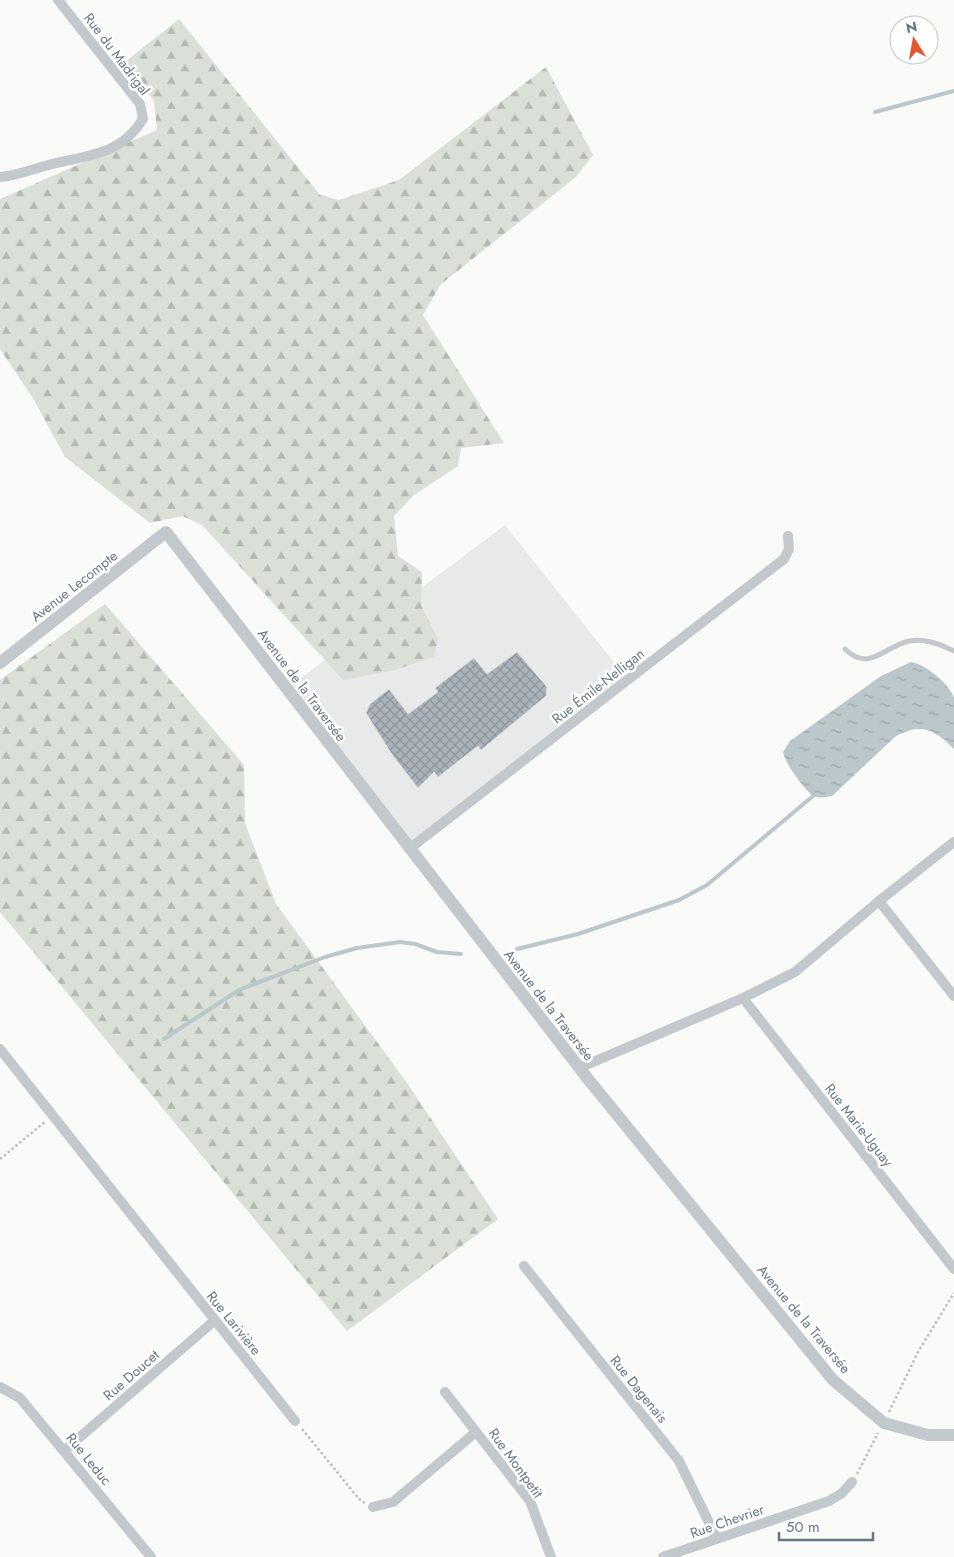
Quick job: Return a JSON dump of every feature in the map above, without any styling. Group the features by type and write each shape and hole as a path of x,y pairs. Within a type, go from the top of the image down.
{"street":[{"name":"Rue du Madrigal","path":"0,178 102,153 125,141 136,131 143,119 140,104 58,0"},
{"name":"Avenue Lecompte","path":"0,663 166,532"},
{"name":"Avenue de la Traversée","path":"166,532 579,1068 834,1380 884,1423 928,1435 954,1435"},
{"name":"Rue Émile-Nelligan","path":"409,849 784,559 789,550 788,536"},
{"path":"579,1068 743,998 795,972 878,901 954,842"},
{"path":"878,901 954,996"},
{"name":"Rue Marie-Uguay","path":"743,998 954,1268"},
{"name":"Rue Larivière","path":"0,1049 295,1421"},
{"name":"Rue Dagenais","path":"524,1266 679,1462 716,1539"},
{"name":"Rue Doucet","path":"65,1450 214,1321"},
{"name":"Rue Leduc","path":"0,1386 20,1398 65,1450 151,1557"},
{"name":"Rue Montpetit","path":"445,1392 530,1501 551,1557"},
{"path":"373,1507 393,1502 476,1432"},
{"name":"Rue Chevrier","path":"663,1557 829,1501 842,1493 852,1482"}],"lane":[{"path":"845,649 857,658 866,659 881,654 902,643 921,640 954,651"}],"path":[{"path":"0,1159 52,1115"},
{"path":"852,1482 884,1423 918,1352 954,1293"},
{"path":"295,1421 359,1500 373,1507"}],"shaded area":[{"path":"505,525 628,680 409,849 286,689"}],"green space":[{"path":"179,19 320,195 339,200 399,180 546,67 593,155 576,177 441,284 423,315 504,443 461,448 458,466 414,495 394,516 398,556 422,572 421,605 438,639 434,657 395,670 343,680 202,525 182,516 150,523 65,457 34,400 0,349 0,199 157,130 154,101 125,62"},
{"path":"105,604 244,765 245,823 276,904 407,1083 498,1219 347,1331 0,912 0,680"}],"water":[{"path":"911,662 923,666 942,681 952,693 954,698 954,749 941,737 928,730 913,729 896,736 832,796 819,797 812,795 795,775 784,757 783,752 790,741 881,676"}],"building":[{"path":"517,652 547,687 546,696 481,750 478,746 438,777 434,772 418,788 391,753 366,713 370,704 389,689 408,714 438,692 435,688 474,658 487,674"}],"waterway":[{"path":"875,112 954,91"},
{"path":"517,949 578,934 679,900 707,885 813,796"},
{"path":"164,1039 239,990 325,957 357,948 400,942 415,944 437,952 461,954"}]}
